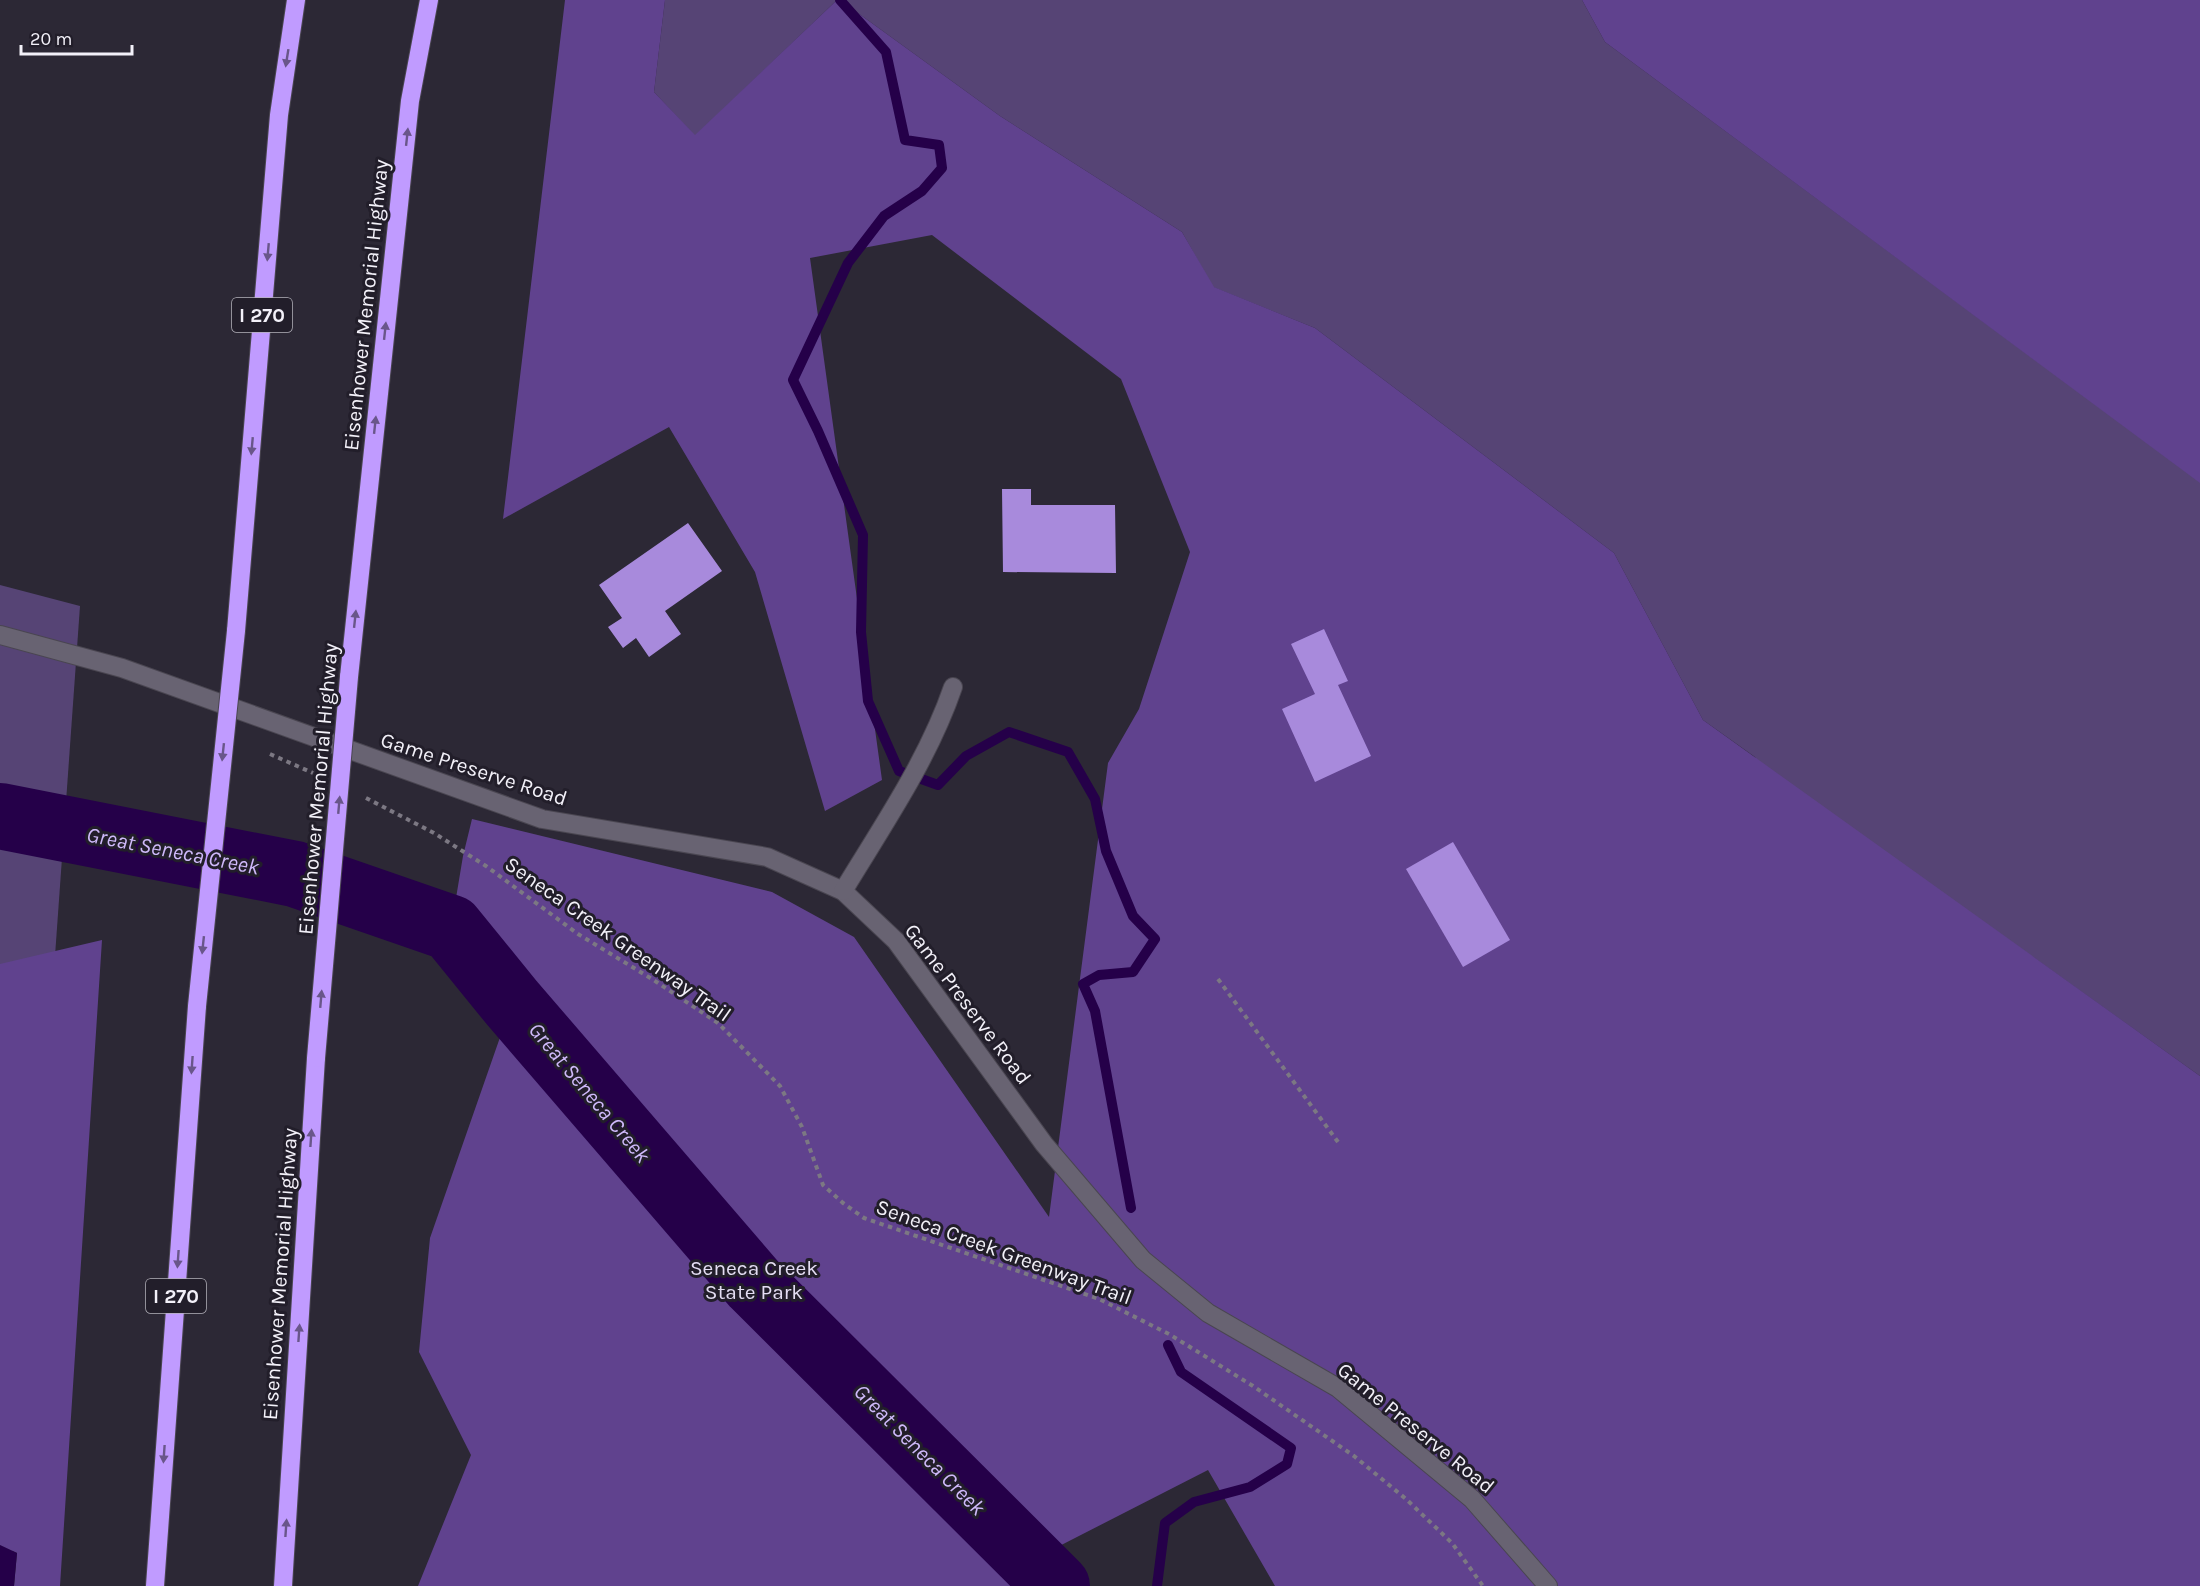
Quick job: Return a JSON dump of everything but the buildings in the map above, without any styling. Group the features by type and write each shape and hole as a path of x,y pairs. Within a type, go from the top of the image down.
{"highway":[{"name":"I 270","path":"154,1586 196,1006 236,631 279,115 296,0"},
{"name":"Eisenhower Memorial Highway","path":"283,1586 316,1058 350,677 410,101 429,0"}],"street":[{"name":"Game Preserve Road","path":"0,635 122,668 542,819 766,857 843,891 896,941 1044,1144 1143,1260 1208,1313 1338,1388 1472,1499 1548,1586"},
{"path":"843,891 924,756 953,687"}],"path":[{"path":"264,752 323,777"},
{"name":"Seneca Creek Greenway Trail","path":"364,797 434,833 486,866 578,934 718,1023 780,1086 802,1127 823,1185 864,1218 1100,1299 1169,1334 1253,1386 1354,1456 1406,1499 1452,1543 1483,1586"},
{"path":"1218,979 1338,1142"}],"shaded area":[{"path":"665,0 837,0 695,136 654,92"},
{"path":"840,0 1582,0 1605,42 2200,482 2200,1076 1877,846 2200,1586 1755,757 1703,720 1614,553 1315,328 1213,287 1182,232 1000,116"},
{"path":"0,585 80,606 10,1586 0,1586"},
{"path":"0,1545 17,1553 14,1586 0,1586"}],"green space":[{"name":"Seneca Creek State Park","path":"565,0 665,0 654,92 695,135 837,0 840,0 1000,116 1182,232 1214,287 1315,328 1614,553 1703,720 2200,1076 2200,1586 1275,1586 1208,1470 1032,1560 1057,1586 418,1586 471,1455 419,1352 430,1238 512,1003 451,928 463,856 472,819 772,892 854,937 1049,1217 1108,763 1139,709 1190,552 1121,379 932,235 810,258 882,780 825,811 755,572 669,427 503,519"},
{"path":"1582,0 2200,0 2200,483 1605,42"},
{"path":"102,940 60,1586 14,1586 17,1553 0,1545 0,964"}],"waterway":[{"path":"840,0 886,52 905,140 939,145 942,168 922,191 884,216 848,263 793,380 863,535 861,632 868,701 899,771 938,785 966,756 1009,732 1068,752 1095,799 1106,851 1133,916 1155,939 1133,972 1099,975 1083,984 1095,1011 1131,1208"},
{"name":"Great Seneca Creek","path":"0,816 295,874 451,928 512,1003 754,1284 1057,1586"},
{"path":"1157,1586 1165,1523 1194,1502 1250,1487 1287,1464 1291,1448 1181,1372 1168,1345"}]}
